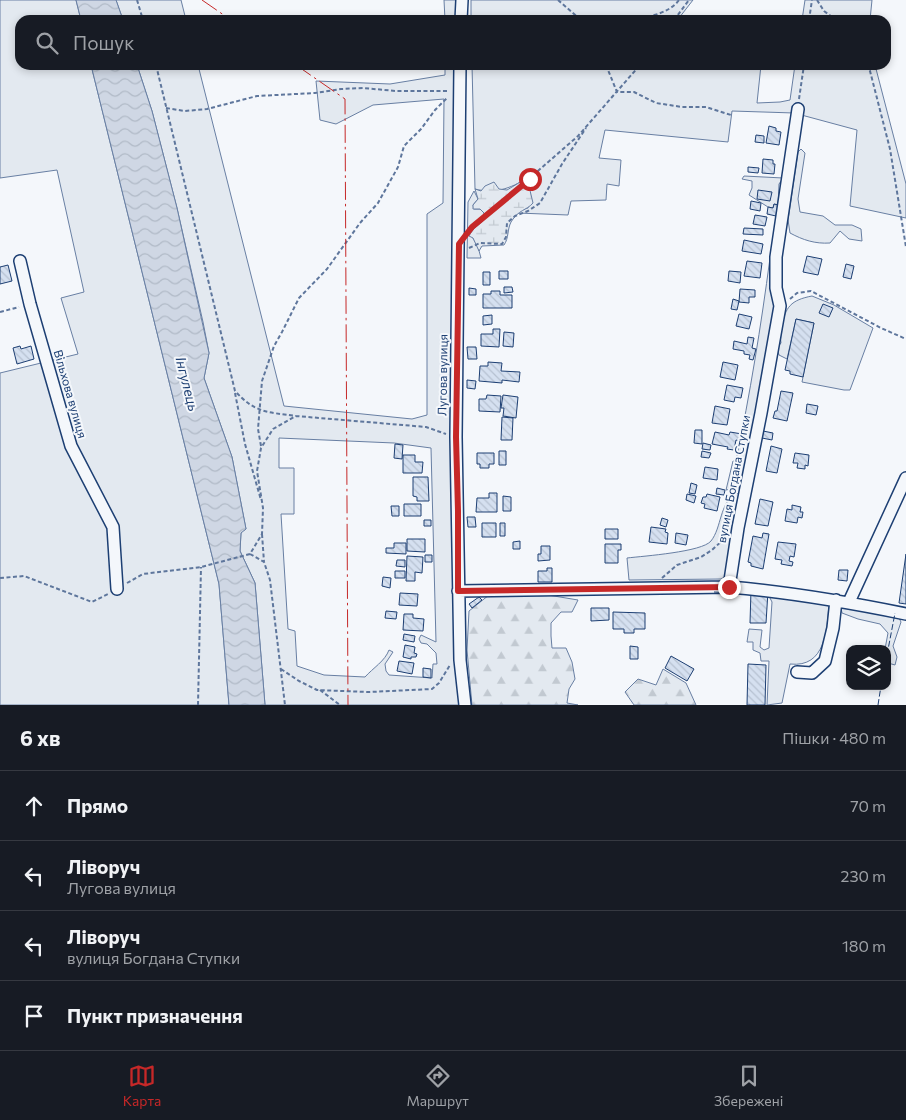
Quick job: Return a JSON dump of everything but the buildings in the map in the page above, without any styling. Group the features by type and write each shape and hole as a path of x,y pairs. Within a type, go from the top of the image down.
{"street":[{"path":"461,15 462,0"},
{"name":"Лугова вулиця","path":"460,70 456,437 460,660 465,705"},
{"name":"вулиця Богдана Ступки","path":"729,587 738,528 780,306 776,288 776,264 798,109"},
{"name":"Вільхова вулиця","path":"20,261 30,304 70,446 113,527 117,589"},
{"path":"849,602 906,478"},
{"path":"458,591 729,587 772,590 849,602 906,614"},
{"path":"797,672 812,673 825,661 834,628 836,600"}],"path":[{"path":"137,0 142,15"},
{"path":"558,0 575,15"},
{"path":"651,15 675,6 679,0"},
{"path":"678,15 689,0"},
{"path":"810,15 812,0"},
{"path":"817,0 824,11 829,15"},
{"path":"157,70 263,508"},
{"path":"608,70 617,92"},
{"path":"459,244 472,227 556,156 588,125 636,70"},
{"path":"798,109 803,70"},
{"path":"869,70 890,149 900,199 906,247"},
{"path":"166,108 185,111 207,109 257,96 315,93 341,89 454,91 435,110 422,130 404,146 398,167 378,203 327,269 298,298 274,346 262,381 258,429 261,448 257,471 263,508 264,562 270,580 285,705"},
{"path":"617,92 634,92 656,102 682,107 706,107 731,115"},
{"path":"458,258 470,248 480,243 502,244 506,237 507,222 540,203 588,125"},
{"path":"780,306 797,293 811,291 906,339"},
{"path":"0,312 30,304"},
{"path":"235,391 246,403 263,412 426,427 456,437"},
{"path":"261,448 273,428 296,416"},
{"path":"651,587 677,565 701,557 738,528"},
{"path":"0,578 24,576 92,602 143,574 201,567 250,554 262,534"},
{"path":"250,554 264,562"},
{"path":"198,705 201,567"},
{"path":"318,690 369,692 432,690 452,662 460,660"},
{"path":"281,669 340,705"}],"green space":[{"path":"0,0 76,0 80,15 15,15 15,70 92,70 219,584 229,705 0,705 0,373 78,354 61,298 84,292 57,170 0,178"},
{"path":"116,0 181,0 185,15 121,15"},
{"path":"444,0 458,0 458,15 445,15"},
{"path":"471,0 693,0 681,15 471,15"},
{"path":"805,0 872,0 870,15 803,15"},
{"path":"139,70 199,70 284,406 412,419 427,415 427,214 443,203 444,99 373,105 336,124 320,120 316,81 390,84 445,75 445,70 457,70 462,705 265,705 255,583 240,551 241,532 246,529 232,457 204,378 209,353 177,208 152,111","holes":["279,438 394,443 431,448 436,642 421,635 419,639 421,643 427,644 436,653 437,664 433,664 432,678 389,675 385,664 393,652 389,650 382,661 365,677 324,675 297,666 295,631 288,629 281,514 294,514 294,468 279,468"]},
{"path":"472,70 760,70 757,103 790,100 794,70 876,70 906,184 906,218 850,206 857,130 794,113 732,111 728,142 605,130 599,158 621,160 619,186 607,184 606,200 571,201 568,215 518,213 520,210 528,208 530,194 527,178 502,190 475,189"},
{"path":"801,149 805,153 798,199 800,212 823,216 835,225 852,225 861,229 862,241 849,239 840,231 830,243 809,241 790,233 788,220 798,152"},
{"path":"744,176 783,178 779,184 778,205 774,204 773,208 768,207 749,195 752,181 742,179"},
{"path":"527,178 533,203 511,222 504,245 482,246 479,251 473,238 469,236 485,219 484,213 480,209 473,209 473,205 478,199 475,189 481,191 485,186 494,182 499,189 507,190"},
{"path":"474,191 478,199 473,205 474,209 480,209 484,213 485,219 478,227 473,238 481,258 467,258 468,202"},
{"path":"770,258 773,260 778,310 743,487 726,490 733,461 736,461 746,411"},
{"path":"812,296 834,305 873,328 850,390 802,382 814,323 796,319 787,359 779,355 777,348 781,343 783,320 787,309 794,302"},
{"path":"736,493 742,495 726,576 721,579 629,580 627,558 685,551 706,545 711,541 715,535 726,503"},
{"path":"542,594 578,600 572,612 561,612 551,623 551,636 552,648 566,648 572,662 575,679 569,689 567,703 578,705 472,705 467,650 469,611 489,595"},
{"path":"770,594 829,603 825,635 818,653 811,660 802,664 790,664 782,703 767,705 769,661 761,661 760,653 753,650 753,642 747,642 749,629 762,630 760,647 764,650 769,648 772,602"},
{"path":"843,605 895,610 901,622 893,646 897,657 895,665 891,664 891,645 886,645 888,633 880,624 842,613 841,608"},
{"path":"663,669 686,683 696,705 634,705 625,692 638,679 656,685"}],"water":[{"path":"76,0 116,0 121,15 80,15"},
{"name":"Інгулець","path":"92,70 139,70 152,111 177,208 209,353 204,378 232,457 246,529 241,533 240,551 255,583 265,705 229,705 219,584"}],"fence":[{"path":"714,592 734,593"},
{"path":"889,645 895,613"},
{"path":"878,705 880,690"}],"power":[{"path":"202,0 224,15"},
{"path":"303,70 345,99 348,705"}],"route":[{"path":"530,179 472,227 459,244 456,437 458,591 729,587"}]}
